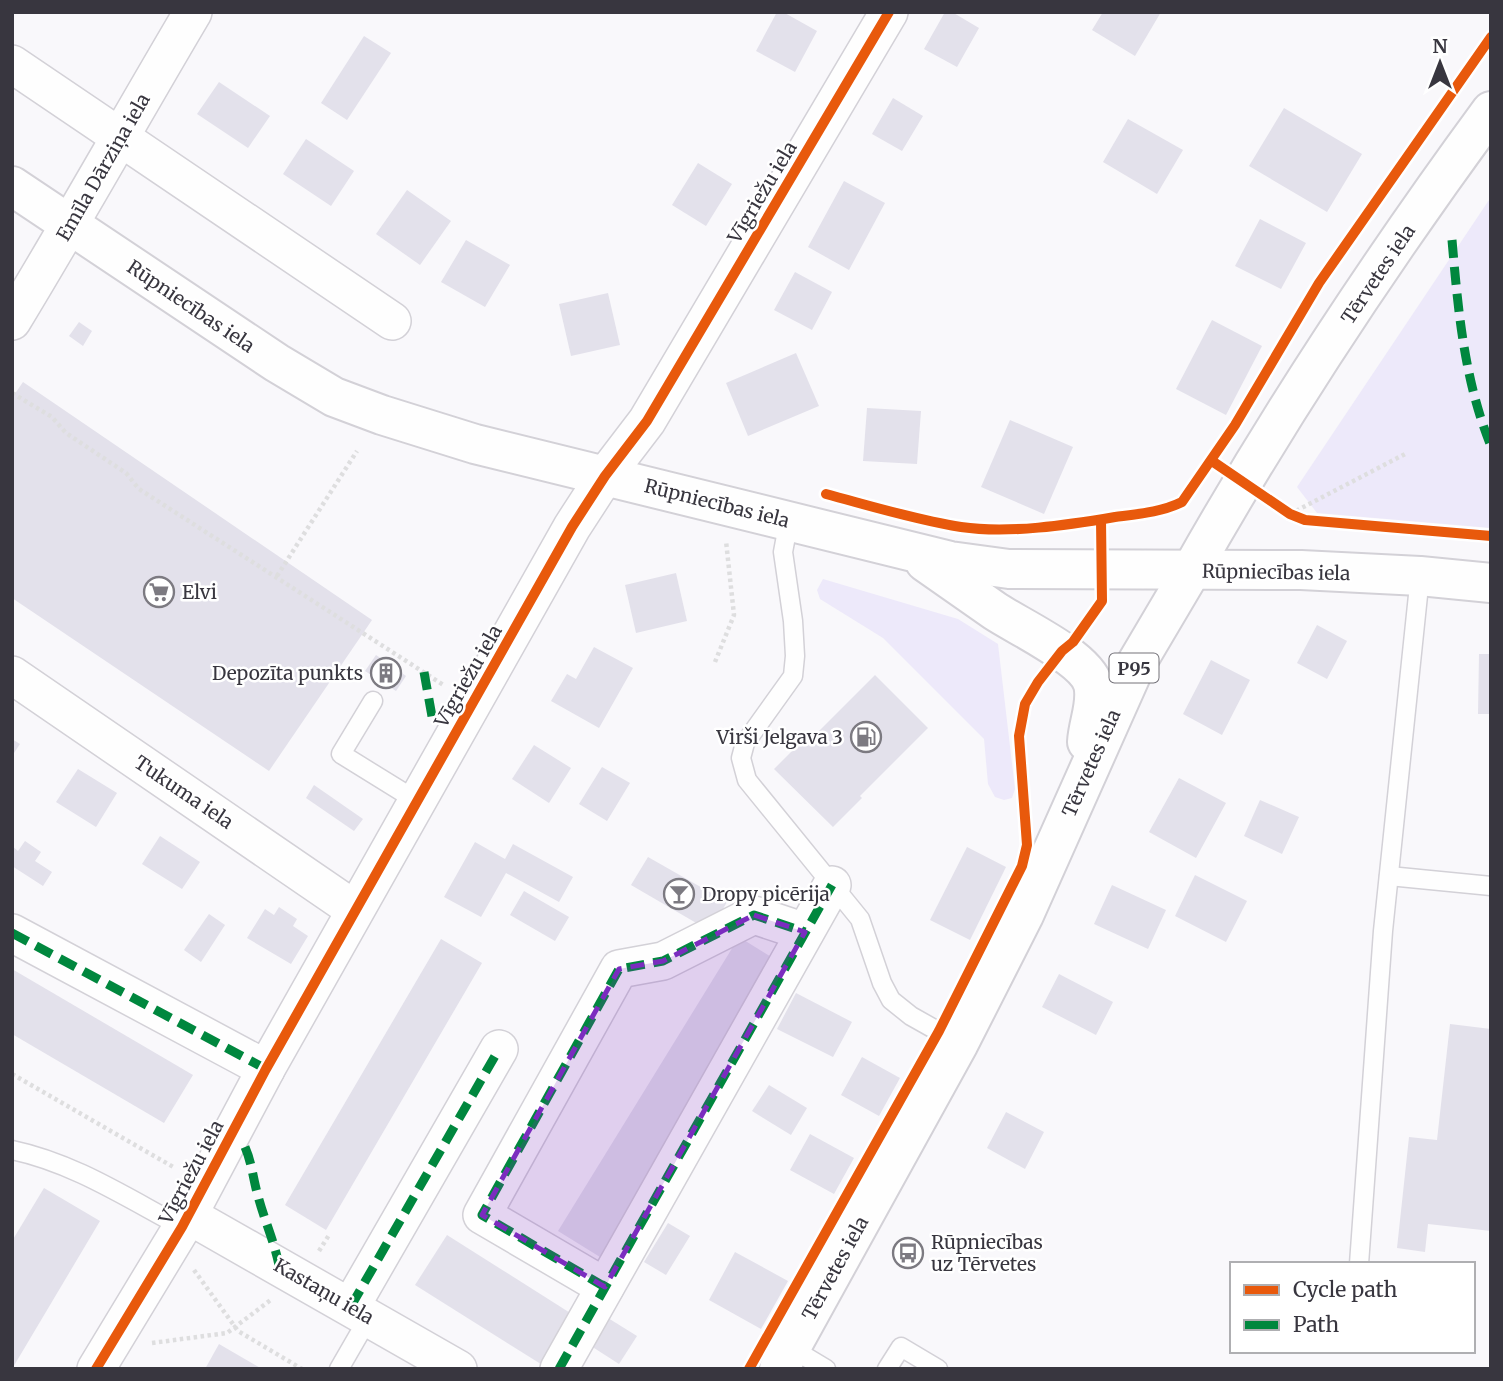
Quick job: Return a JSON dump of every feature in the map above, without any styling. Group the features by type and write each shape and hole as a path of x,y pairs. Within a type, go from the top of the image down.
{"main road":[{"name":"Tērvetes iela","path":"785,1358 959,1043 1024,915 1136,664 1242,481 1354,308 1491,111"},
{"name":"Rūpniecības iela","path":"12,186 277,363 334,397 475,444 950,561 1009,569 1301,570 1420,576 1491,583"},
{"path":"912,552 996,612 1062,651 1086,671 1093,685 1094,707 1087,738 1087,770"}],"street":[{"name":"Emīla Dārziņa iela","path":"12,321 192,12"},
{"name":"Vīgriežu iela","path":"96,1369 192,1209 266,1069 572,527 605,476 647,421 889,12"},
{"path":"12,64 392,321"},
{"name":"Tukuma iela","path":"12,675 355,910"},
{"path":"559,1369 832,885"},
{"path":"605,1287 482,1215 619,969 663,961 754,915 805,932"},
{"path":"12,933 266,1069"},
{"path":"360,1311 499,1049"},
{"name":"Kastaņu iela","path":"192,1209 458,1369"}],"lane":[{"path":"789,520 783,552 793,621 793,676 745,743 741,758 747,780 860,919 882,983 891,1000 911,1016 959,1043"},
{"path":"1359,1262 1389,876 1420,576"},
{"path":"373,702 341,754 417,801"},
{"path":"1389,876 1491,886"},
{"path":"12,1150 34,1155 192,1209"},
{"path":"339,1369 360,1311"},
{"path":"887,1369 901,1347 937,1369"},
{"path":"785,1358 826,1369"}],"path":[{"path":"12,393 52,417 66,433 126,473 139,489 452,691"},
{"path":"277,576 357,451"},
{"path":"1290,514 1407,453"},
{"path":"1242,481 1290,514 1305,520"},
{"path":"715,662 734,615 725,537"},
{"path":"12,1074 192,1209"},
{"path":"194,1269 236,1328 302,1369"},
{"path":"148,1343 227,1333 273,1298"}],"highlighted area":[{"path":"754,915 805,932 605,1287 482,1215 619,969 663,961"}],"shaded area":[{"path":"1491,197 1491,528 1317,513 1297,487"},
{"path":"823,579 958,619 998,644 1015,789 1012,798 1004,800 995,797 988,784 984,739 883,638 820,599 817,590"}],"building":[{"path":"777,12 783,12 817,31 795,72 756,51"},
{"path":"945,12 952,12 979,28 957,67 924,49"},
{"path":"1103,12 1161,12 1135,56 1092,30"},
{"path":"364,36 391,53 347,120 321,103"},
{"path":"219,82 270,116 248,148 197,114"},
{"path":"893,98 923,116 902,151 872,134"},
{"path":"1284,108 1362,154 1327,212 1249,166"},
{"path":"1128,119 1183,150 1157,194 1103,162"},
{"path":"306,139 354,171 331,206 283,174"},
{"path":"698,163 732,184 706,226 672,205"},
{"path":"844,181 885,203 849,270 808,247"},
{"path":"407,190 451,221 420,265 376,234"},
{"path":"1260,219 1306,243 1281,289 1235,266"},
{"path":"466,240 510,265 485,307 441,282"},
{"path":"795,272 832,292 812,330 774,310"},
{"path":"608,293 620,345 571,356 559,304"},
{"path":"1212,320 1262,346 1226,415 1176,389"},
{"path":"79,322 92,331 83,346 69,336"},
{"path":"796,353 819,406 748,436 726,383"},
{"path":"23,382 372,620 269,771 12,598 12,398"},
{"path":"867,408 921,411 917,464 863,461"},
{"path":"1010,420 1073,447 1044,514 981,487"},
{"path":"676,573 687,621 636,633 625,585"},
{"path":"1317,625 1347,641 1327,679 1297,663"},
{"path":"594,647 633,668 599,728 551,701 567,674 576,679"},
{"path":"1479,654 1491,654 1491,714 1478,714"},
{"name":"Depozīta punkts","path":"376,655 406,676 396,691 365,671"},
{"path":"1211,660 1250,680 1222,735 1183,714"},
{"path":"875,675 928,728 833,827 774,769 803,740 807,743"},
{"path":"12,739 20,744 12,756"},
{"path":"534,745 571,768 549,803 512,779"},
{"path":"602,767 630,783 607,821 579,804"},
{"path":"78,769 117,793 96,827 56,802"},
{"path":"1179,778 1226,803 1196,858 1149,832"},
{"path":"314,785 363,819 354,831 306,798"},
{"path":"1260,800 1299,817 1282,854 1244,836"},
{"path":"160,836 200,862 182,889 142,864"},
{"path":"25,841 41,852 35,861 52,872 43,886 12,866 12,846 18,851"},
{"path":"475,842 505,859 513,844 573,877 559,902 506,873 481,917 444,897"},
{"path":"967,847 1006,867 970,940 930,920"},
{"name":"Dropy picērija","path":"648,857 727,902 710,931 631,885"},
{"path":"1195,875 1247,901 1226,942 1175,916"},
{"path":"1112,885 1166,910 1148,949 1094,924"},
{"path":"524,891 569,917 555,941 510,915"},
{"path":"279,907 297,919 293,926 308,936 291,964 247,938 265,909 274,915"},
{"path":"209,914 225,925 201,962 184,950"},
{"path":"739,937 781,963 600,1257 558,1231"},
{"path":"441,939 482,963 326,1230 285,1205"},
{"path":"12,969 193,1075 164,1123 12,1034"},
{"path":"1059,974 1113,1002 1096,1035 1042,1007"},
{"path":"796,993 852,1022 833,1057 777,1029"},
{"path":"1450,1024 1491,1029 1491,1231 1428,1224 1425,1252 1397,1248 1409,1137 1437,1140"},
{"path":"862,1057 900,1078 879,1116 841,1095"},
{"path":"769,1085 807,1108 791,1135 752,1111"},
{"path":"1006,1112 1044,1132 1025,1169 987,1148"},
{"path":"810,1134 854,1158 834,1194 790,1170"},
{"path":"44,1188 100,1221 12,1369 12,1241"},
{"path":"668,1223 690,1236 666,1275 644,1262"},
{"path":"447,1235 575,1316 544,1366 415,1285"},
{"path":"735,1252 788,1281 761,1329 709,1300"},
{"path":"608,1318 637,1336 619,1364 591,1346"},
{"path":"219,1344 262,1369 205,1369"}],"marked path":[{"path":"1452,240 1468,370 1491,446"},
{"path":"424,672 433,722"},
{"path":"559,1369 832,885"},
{"path":"605,1287 482,1215 619,969 663,961 754,915 805,932"},
{"path":"12,933 266,1069"},
{"path":"351,1306 499,1049"},
{"path":"245,1147 279,1265"}],"cycle path":[{"path":"96,1369 182,1227 266,1069 572,527 605,476 647,421 889,12"},
{"path":"826,494 944,524 999,530 1058,526 1141,514 1182,502 1235,425 1319,283 1491,37"},
{"path":"1212,461 1290,514 1305,520 1491,536"},
{"path":"749,1369 939,1031 1022,866 1027,845 1019,736 1025,704 1038,682 1062,651 1073,642 1102,601 1101,520"}],"place":[{"name":"Elvi","path":"159,592"},
{"name":"Depozīta punkts","path":"386,673"},
{"name":"Virši Jelgava 3","path":"866,737"},
{"name":"Dropy picērija","path":"679,894"},
{"name":"Rūpniecības uz Tērvetes","path":"908,1253"}]}
